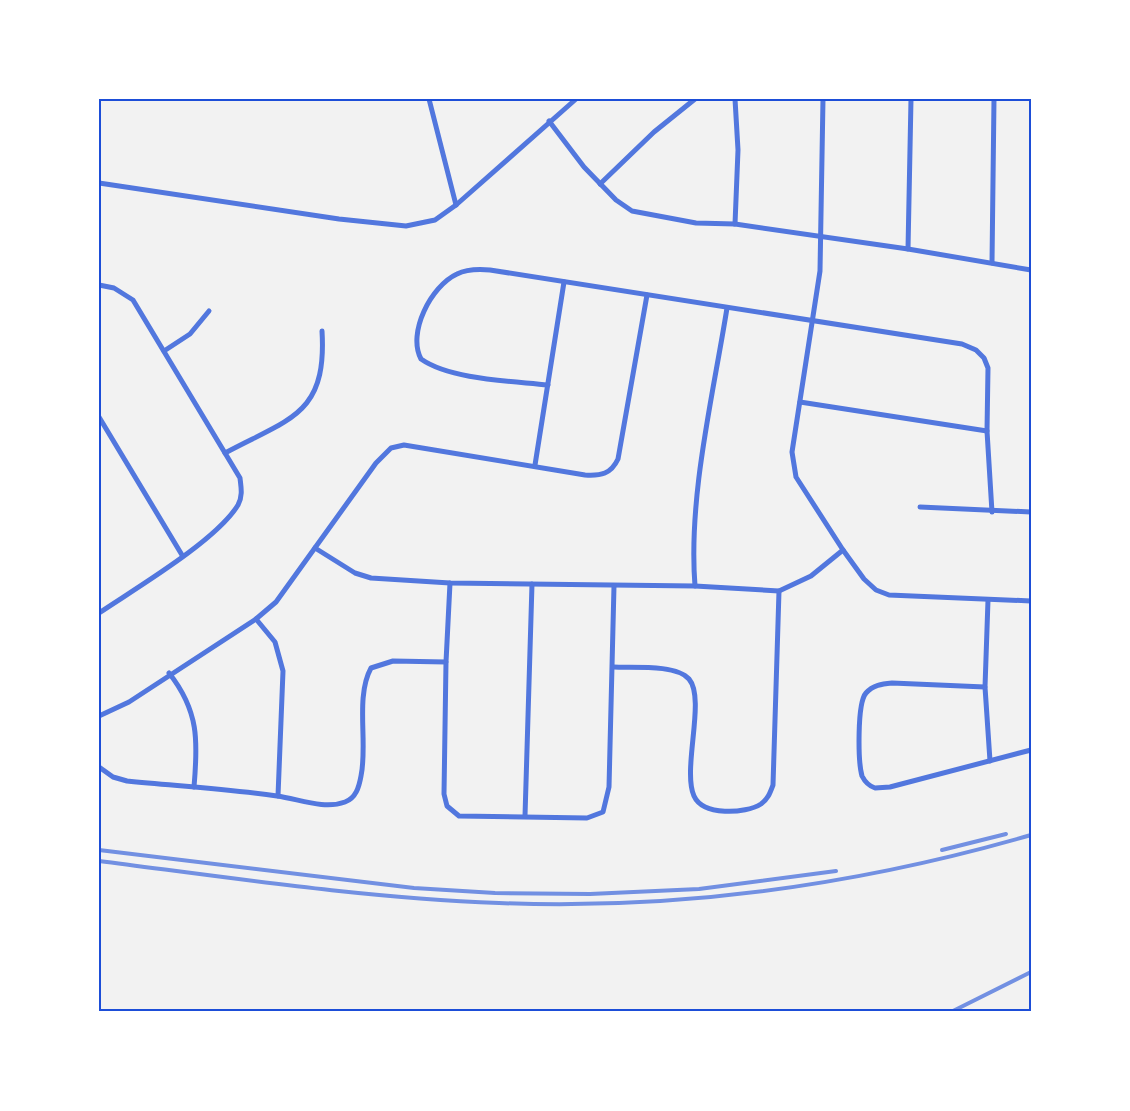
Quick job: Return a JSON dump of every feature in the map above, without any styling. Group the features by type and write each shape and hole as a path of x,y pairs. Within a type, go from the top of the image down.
{"street":[{"path":"429,99 456,206"},
{"path":"99,183 339,219 406,226 435,220 456,206 576,99"},
{"path":"600,184 654,132 695,99"},
{"path":"735,99 738,150 735,224"},
{"path":"823,99 823,237 793,465 803,489 843,550 864,579 883,593 1031,601"},
{"path":"908,249 911,99"},
{"path":"992,263 994,99"},
{"path":"549,121 600,184 632,211 696,223 735,224 908,249 1031,270"},
{"path":"548,385 451,372 429,365 418,354 418,336 433,295 444,282 457,274 490,270 962,344 976,350 984,358 988,368 987,431 992,512"},
{"path":"535,465 564,282"},
{"path":"99,285 114,288 134,300 240,478 241,496 238,504 215,530 100,612"},
{"path":"99,716 114,711 256,619 284,592 376,464 391,448 404,445 595,476 604,474 615,465 647,295"},
{"path":"695,586 692,556 698,497 727,308"},
{"path":"164,351 190,334 209,311"},
{"path":"225,453 292,416 311,401 322,367 321,331"},
{"path":"800,402 987,431"},
{"path":"99,417 182,555"},
{"path":"920,507 1031,512"},
{"path":"315,548 361,575 450,583 695,586 779,591 811,576 843,550"},
{"path":"450,583 444,785 447,806 459,816 587,818 603,812 608,795 614,668 614,586"},
{"path":"525,816 532,584"},
{"path":"614,668 666,669 680,672 689,679 693,687 694,709 691,783 696,800 709,809 754,807 770,795 773,785 779,591"},
{"path":"988,600 985,687 990,761"},
{"path":"256,619 275,642 283,671 278,796"},
{"path":"99,767 113,777 127,781 278,796 327,805 350,800 360,784 363,767 365,684 371,668 380,663 393,661 446,662"},
{"path":"170,673 190,705 195,724 194,788"},
{"path":"985,687 877,685 865,694 860,707 860,765 863,778 875,788 1031,750"}],"railway":[{"path":"942,850 1006,834"},
{"path":"99,861 399,897 499,903 566,904 700,898 767,890 900,868 1031,835"},
{"path":"99,850 414,888 495,893 590,894 699,889 836,871"},
{"path":"951,1012 1031,972"}]}
